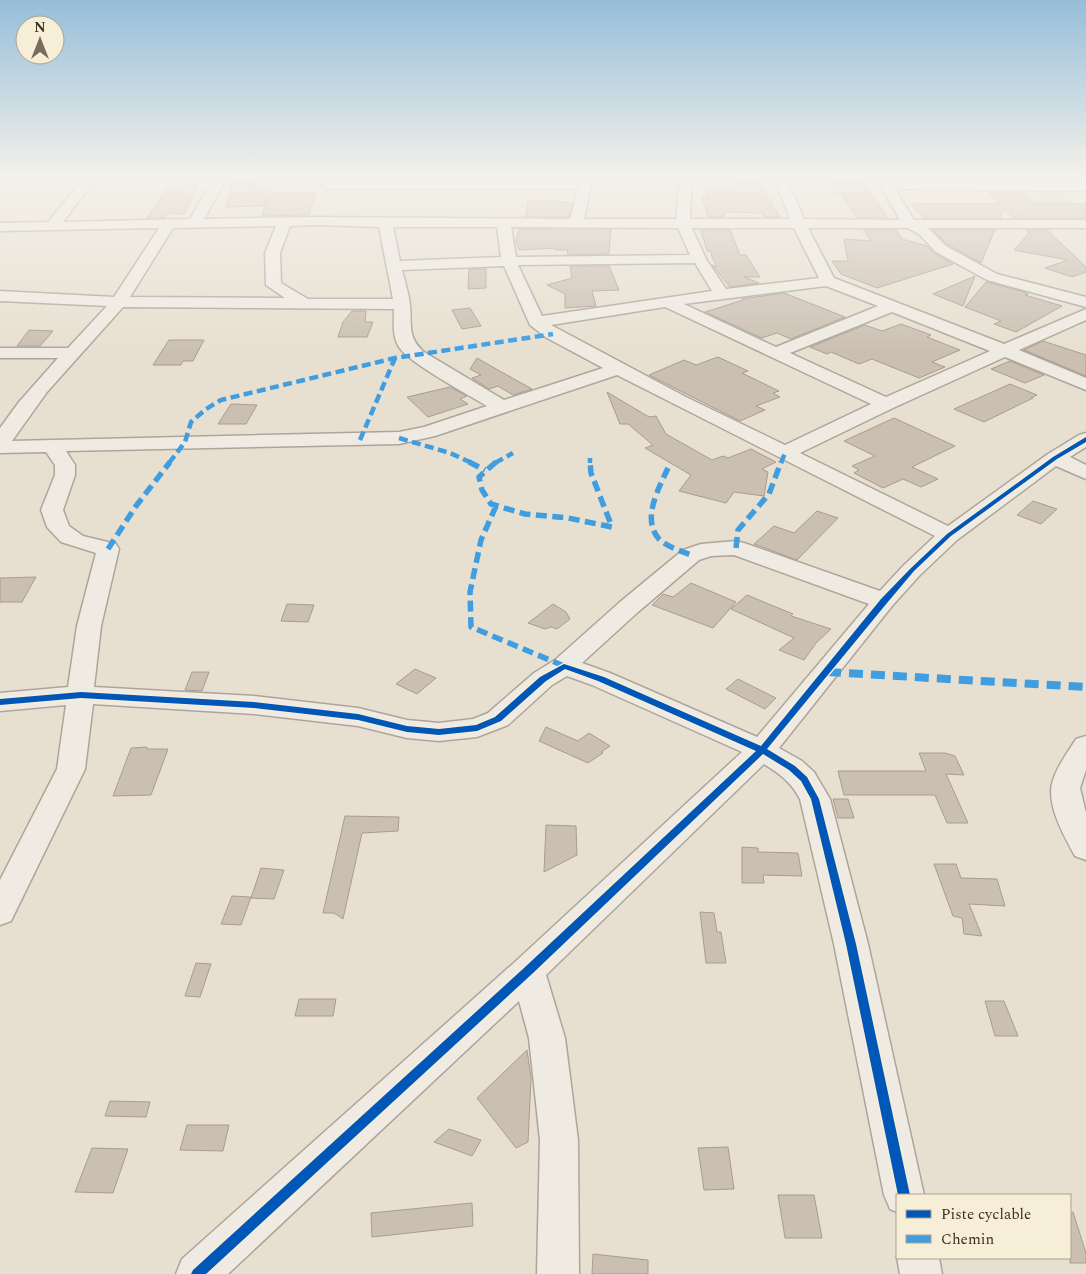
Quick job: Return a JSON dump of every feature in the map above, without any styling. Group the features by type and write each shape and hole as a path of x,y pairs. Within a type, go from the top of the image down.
{"street":[{"path":"0,446 21,411 71,353 119,302 162,234"},
{"path":"279,234 273,246 270,262 274,285 304,303"},
{"path":"388,234 402,304 403,335 407,346 418,356 502,407"},
{"path":"505,234 509,261 536,322 553,334 617,369 948,535"},
{"path":"688,234 699,258 722,294"},
{"path":"804,234 828,281"},
{"path":"926,234 941,249 992,276 1086,302"},
{"path":"395,266 509,261 699,258"},
{"path":"536,322 722,294 828,281 1006,351 1086,385"},
{"path":"0,296 119,302 402,304"},
{"path":"668,303 886,404"},
{"path":"776,353 890,306"},
{"path":"785,453 886,404 1086,314"},
{"path":"0,353 71,353"},
{"path":"0,446 399,438 428,432 617,369"},
{"path":"213,1266 762,750 828,672 884,601 948,535 1055,458 1086,439"},
{"path":"0,912 71,769 89,626 108,549 88,545 64,535 59,529 52,510 65,475 65,465 51,445"},
{"path":"1055,458 1086,472"},
{"path":"0,702 81,694 254,705 358,717 407,729 439,732 477,728 498,719 543,679 564,666 628,607 691,555 709,549 736,548 884,601"},
{"path":"564,666 601,679 762,750 792,768 804,779 815,799 851,944 904,1194"},
{"path":"1086,746 1067,781 1065,792 1070,810 1086,848"},
{"path":"528,971 547,1038 552,1077 558,1140 558,1274"},
{"path":"918,1259 921,1274"}],"building":[{"path":"518,234 611,234 609,254 568,255 567,250 556,250 555,248 519,250 516,241"},
{"path":"702,234 732,234 740,255 746,255 760,277 744,277 759,283 730,287 712,265 717,267 711,251 707,251"},
{"path":"867,234 899,234 902,239 927,246 935,254 953,264 877,288 841,274 832,261 848,261 844,239 871,241"},
{"path":"937,234 993,234 981,263 947,244"},
{"path":"1028,234 1052,234 1086,267 1086,272 1072,277 1045,268 1068,260 1014,250"},
{"path":"570,266 609,266 619,290 592,291 596,306 565,308 565,294 547,285 572,278"},
{"path":"469,269 486,269 486,288 468,289"},
{"path":"975,276 963,306 933,294"},
{"path":"986,282 1021,291 1028,294 1025,295 1062,306 1016,332 994,324 1001,321 965,307"},
{"path":"784,293 845,317 791,339 777,333 762,338 705,312 742,299"},
{"path":"470,308 481,326 462,329 452,310"},
{"path":"352,311 366,311 365,322 373,322 367,337 338,337 343,322"},
{"path":"901,324 931,335 927,337 960,350 932,362 945,367 919,378 872,359 859,364 831,352 827,354 810,347 865,325 882,331"},
{"path":"29,330 53,331 40,346 17,346"},
{"path":"169,340 204,340 193,361 183,361 181,365 153,365"},
{"path":"1043,341 1086,355 1086,376 1024,350"},
{"path":"718,357 748,371 742,373 779,391 773,393 780,397 756,406 765,410 740,421 649,375 684,360 696,365"},
{"path":"477,358 532,389 513,395 498,386 489,389 472,378 481,375 470,369"},
{"path":"1010,361 1044,375 1025,383 991,369"},
{"path":"1010,384 1037,395 984,422 954,409"},
{"path":"450,387 467,396 460,399 468,404 428,417 407,397"},
{"path":"607,392 649,417 656,416 666,434 712,460 723,456 728,458 751,449 776,462 762,469 768,472 764,496 734,492 726,503 679,491 691,475 645,448 653,445 628,424 620,424"},
{"path":"231,404 257,405 246,424 218,424"},
{"path":"894,418 955,446 912,467 938,479 921,487 903,479 883,488 854,473 859,470 852,466 875,456 844,441"},
{"path":"1033,501 1057,509 1041,524 1017,515"},
{"path":"817,511 838,518 797,560 754,544 774,526 794,533"},
{"path":"36,577 22,602 0,602 0,578"},
{"path":"691,583 736,602 713,628 652,605 663,594 673,597"},
{"path":"747,595 793,614 791,616 831,629 816,643 804,660 779,650 794,638 731,609"},
{"path":"287,604 314,605 308,622 281,621"},
{"path":"553,604 566,612 570,619 557,629 551,627 545,629 528,623"},
{"path":"415,669 436,678 417,694 396,684"},
{"path":"192,672 209,672 202,691 185,690"},
{"path":"738,679 776,698 765,709 726,689"},
{"path":"546,727 578,741 589,733 610,746 588,763 539,741"},
{"path":"147,747 147,749 168,749 151,795 113,796 131,748"},
{"path":"919,753 945,753 955,756 964,775 946,774 968,823 947,823 935,795 844,795 838,771 926,771"},
{"path":"833,799 848,799 854,818 838,818"},
{"path":"345,816 399,817 398,831 362,833 343,919 334,913 323,913"},
{"path":"546,825 576,826 577,855 544,872"},
{"path":"742,847 758,848 758,852 798,853 802,876 763,875 764,883 742,883"},
{"path":"934,864 956,864 961,878 997,879 1005,906 969,904 982,936 964,934 962,918 953,916"},
{"path":"261,868 284,870 274,899 251,898"},
{"path":"232,896 251,897 241,925 221,924"},
{"path":"700,912 714,913 717,932 721,932 726,963 706,963"},
{"path":"196,963 211,964 200,997 185,996"},
{"path":"299,999 336,999 333,1016 295,1016"},
{"path":"985,1001 1004,1001 1018,1036 995,1036"},
{"path":"527,1050 531,1078 528,1142 516,1148 477,1098"},
{"path":"110,1101 150,1102 146,1117 105,1116"},
{"path":"187,1125 229,1125 223,1151 180,1150"},
{"path":"449,1129 481,1140 472,1156 434,1142"},
{"path":"728,1147 734,1189 704,1190 698,1148"},
{"path":"92,1148 128,1149 113,1193 75,1192"},
{"path":"778,1195 814,1195 822,1238 785,1238"},
{"path":"472,1203 473,1226 372,1237 371,1213"},
{"path":"1073,1212 1086,1253 1086,1263 1070,1263 1071,1213"},
{"path":"593,1254 648,1260 648,1274 592,1274"}],"marked path":[{"path":"108,549 136,506 185,442 191,422 206,409 221,400 395,358 553,334"},
{"path":"360,440 395,358"},
{"path":"399,438 450,453 485,470"},
{"path":"513,453 500,459 479,477 482,490 491,504 525,514 568,518 612,527 591,473 590,458"},
{"path":"736,548 738,530 769,494 785,453"},
{"path":"668,468 654,504 652,513 654,531 659,539 666,544 691,555"},
{"path":"496,506 481,540 470,592 471,627 564,666"},
{"path":"827,672 1086,687"}],"cycle path":[{"path":"197,1274 528,971 762,750 884,601 912,570 949,535 1055,458 1086,439"},
{"path":"0,702 81,695 254,705 358,717 407,729 439,732 477,728 498,719 543,679 564,666 601,679 762,750 792,768 804,779 815,799 851,944 904,1194"}]}
